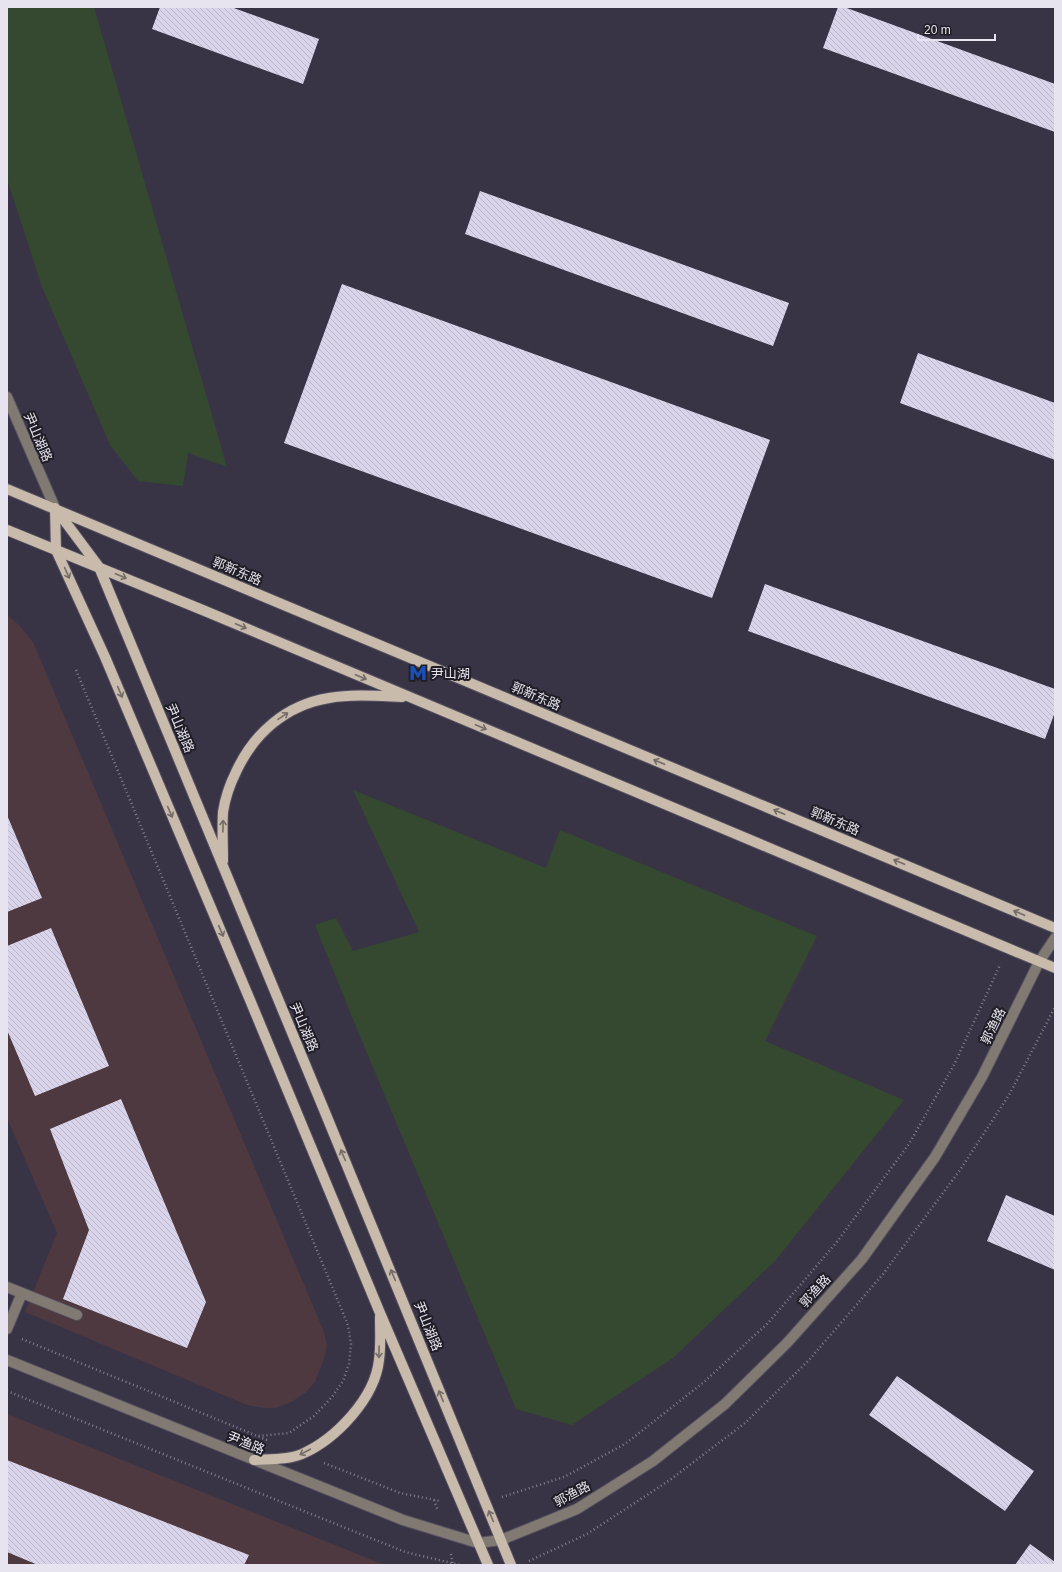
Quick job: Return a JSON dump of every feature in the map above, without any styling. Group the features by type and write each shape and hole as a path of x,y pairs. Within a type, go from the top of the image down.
{"main road":[{"name":"郭新东路","path":"7,489 1055,928"},
{"name":"尹山湖路","path":"55,508 56,550 108,665 380,1313 488,1565"},
{"name":"尹山湖路","path":"55,508 99,567 512,1565"},
{"path":"7,530 99,567 1055,968"},
{"path":"222,865 223,811 231,784 242,760 257,737 269,726 286,713 308,704 329,698 357,695 410,697"},
{"path":"254,1460 279,1459 302,1454 328,1438 352,1416 371,1388 379,1361 380,1313"}],"street":[{"name":"尹山湖路","path":"7,397 55,508"},
{"name":"郭渔路","path":"478,1543 501,1540 577,1509 653,1461 724,1404 787,1343 862,1258 934,1157 982,1077 1039,962 1055,938"},
{"path":"7,1287 77,1315"},
{"path":"7,1329 22,1293"},
{"name":"尹渔路","path":"7,1360 403,1520 478,1543"}],"path":[{"path":"76,670 348,1325 351,1344 349,1364 343,1381 332,1397 314,1416 289,1433 258,1436"},
{"path":"485,1502 564,1477 625,1444 704,1382 768,1323 836,1242 909,1144 955,1063 1008,948"},
{"path":"22,1339 272,1442"},
{"path":"7,1391 405,1552 460,1565"},
{"path":"302,1454 400,1494 462,1504"}],"shaded area":[{"path":"7,615 19,625 33,642 324,1332 327,1346 323,1362 315,1382 305,1393 293,1401 276,1408 264,1408 247,1405 25,1312 57,1233 7,1118"},
{"path":"7,1414 385,1565 7,1565"}],"green space":[{"path":"7,7 94,7 227,467 188,453 183,486 138,481 110,445 42,287 7,179"},
{"path":"353,790 546,868 560,830 817,936 765,1041 904,1100 775,1261 673,1358 572,1425 516,1409 315,925 336,918 353,951 419,932"}],"building":[{"path":"160,7 231,7 319,39 303,84 152,29"},
{"path":"838,7 844,7 1055,84 1055,132 823,48"},
{"path":"480,191 789,303 773,346 465,234"},
{"path":"342,284 770,440 712,598 284,443"},
{"path":"918,353 1055,403 1055,460 900,403"},
{"path":"765,584 1055,689 1055,712 1045,739 748,631"},
{"path":"7,815 42,898 7,912"},
{"path":"51,928 109,1066 35,1096 7,1030 7,946"},
{"path":"121,1099 206,1302 187,1348 63,1299 89,1230 50,1129"},
{"path":"1006,1195 1055,1216 1055,1270 987,1241"},
{"path":"897,1376 1034,1471 1005,1511 869,1415"},
{"path":"7,1460 249,1555 244,1565 38,1565 7,1552"},
{"path":"1030,1544 1055,1562 1055,1565 1015,1565"}],"place":[{"name":"尹山湖","path":"418,673"}]}
